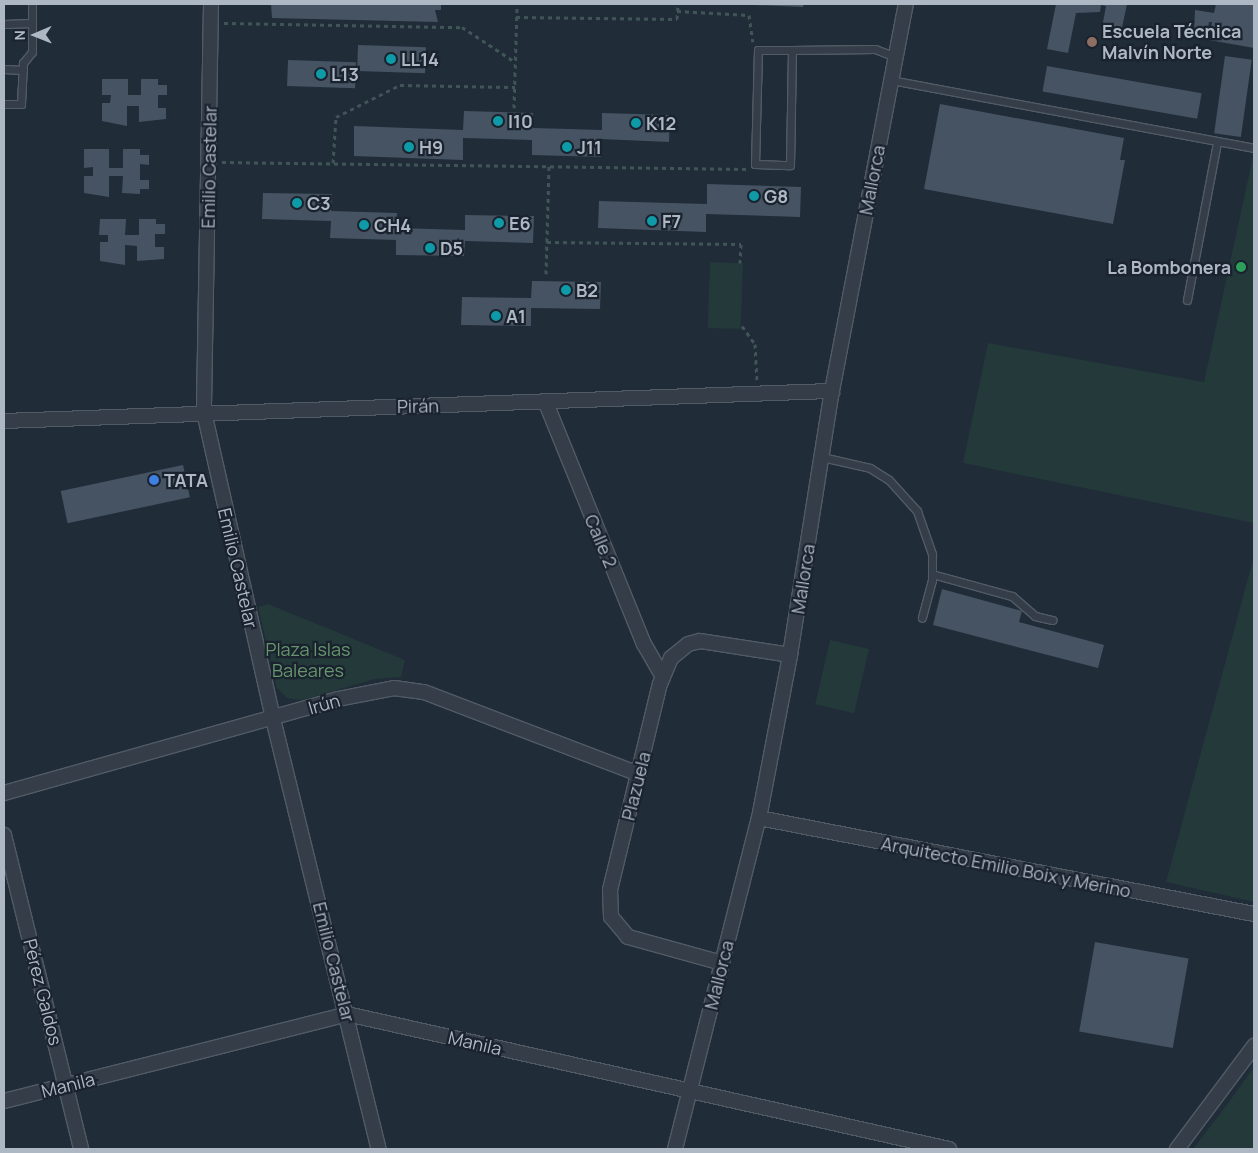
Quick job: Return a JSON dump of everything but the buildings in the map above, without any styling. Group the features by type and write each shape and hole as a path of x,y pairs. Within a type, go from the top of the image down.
{"street":[{"name":"Emilio Castelar","path":"211,4 204,412 273,719 379,1149"},
{"name":"Mallorca","path":"675,1149 759,818 790,656 832,391 906,4"},
{"name":"Pirán","path":"4,420 204,412 759,396 832,391"},
{"name":"Calle 2","path":"546,403 644,644 663,677"},
{"name":"Plazuela","path":"722,963 641,944 618,929 611,917 610,890 663,677 680,649 700,641 790,656"},
{"name":"Irún","path":"4,793 379,690 406,688 639,774"},
{"name":"Arquitecto Emilio Boix y Merino","path":"759,818 1254,914"},
{"name":"Pérez Galdos","path":"4,835 81,1149"},
{"name":"Manila","path":"4,1101 347,1014 949,1149"},
{"path":"1177,1149 1254,1046"}],"lane":[{"path":"4,104 21,104 23,70 32,52 32,4"},
{"path":"4,24 32,24"},
{"path":"792,50 790,165 755,164 758,50 875,49 896,56"},
{"path":"4,69 23,70"},
{"path":"891,80 1254,148"},
{"path":"1187,300 1217,142"},
{"path":"822,458 870,468 905,495 927,534 932,554 932,574 922,618"},
{"path":"932,574 1012,596 1035,616 1053,620"}],"path":[{"path":"514,108 517,4"},
{"path":"516,17 677,19 678,4"},
{"path":"678,11 749,15 750,37 758,50"},
{"path":"211,23 462,27 515,62"},
{"path":"333,164 336,117 400,85 515,87"},
{"path":"209,162 747,169 755,164"},
{"path":"546,274 549,166"},
{"path":"546,242 741,244 740,263"},
{"path":"742,326 755,344 759,396"}],"green space":[{"path":"1254,152 1254,523 963,463 988,343 1204,382"},
{"path":"710,262 743,263 741,329 708,328"},
{"path":"1254,556 1254,902 1166,882"},
{"name":"Plaza Islas Baleares","path":"268,604 405,660 401,677 375,679 302,700 287,698 277,688 258,607"},
{"path":"830,640 869,649 854,713 815,704"},
{"path":"1254,1067 1254,1149 1193,1149 1226,1106"}],"place":[{"name":"Escuela Técnica Malvín Norte","path":"1092,42"},
{"name":"LL14","path":"391,59"},
{"name":"L13","path":"321,74"},
{"name":"I10","path":"498,121"},
{"name":"K12","path":"636,123"},
{"name":"H9","path":"409,147"},
{"name":"J11","path":"567,147"},
{"name":"G8","path":"754,196"},
{"name":"C3","path":"297,203"},
{"name":"F7","path":"652,221"},
{"name":"E6","path":"499,223"},
{"name":"CH4","path":"364,225"},
{"name":"D5","path":"430,248"},
{"name":"La Bombonera","path":"1241,267"},
{"name":"B2","path":"566,290"},
{"name":"A1","path":"496,316"},
{"name":"TATA","path":"154,480"}]}
